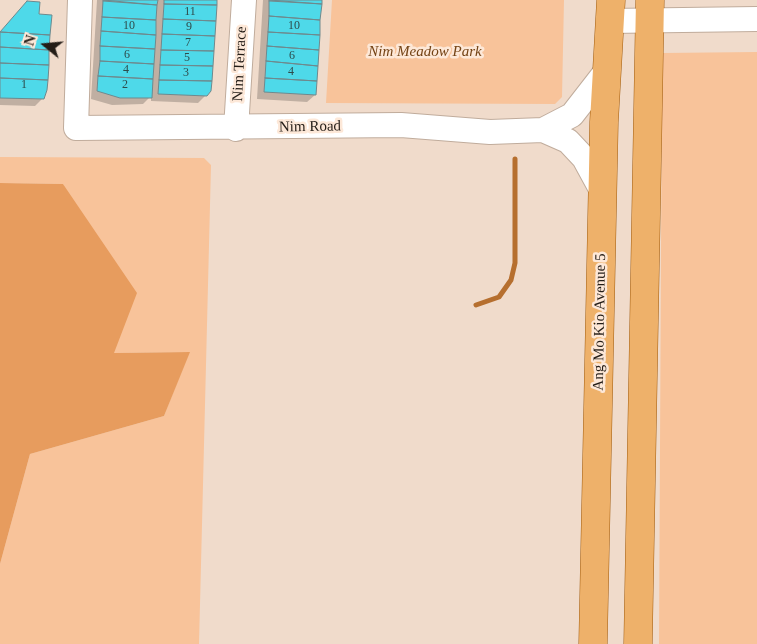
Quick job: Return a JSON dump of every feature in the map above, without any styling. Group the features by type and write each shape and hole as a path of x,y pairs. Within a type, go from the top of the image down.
{"main road":[{"name":"Ang Mo Kio Avenue 5","path":"593,644 602,191 610,10"},
{"path":"638,644 649,11"}],"street":[{"name":"Nim Road","path":"80,0 76,128 401,125 490,132 543,130"},
{"name":"Nim Terrace","path":"236,128 244,0"},
{"path":"610,10 757,19"},
{"path":"543,130 572,115 607,70"},
{"path":"543,130 568,141 584,158 602,191"}],"green space":[{"name":"Nim Meadow Park","path":"332,0 564,0 562,97 555,104 326,103"},
{"path":"757,52 757,644 659,644 662,53"},
{"path":"0,157 204,158 211,165 199,644 0,644 0,564 30,454 164,416 189,352 114,353 63,184 0,183"}],"shaded area":[{"path":"0,183 63,184 137,293 114,353 190,352 164,416 30,454 0,564"}],"building":[{"path":"103,0 158,0 157,5"},
{"path":"164,0 217,0 217,5 164,4"},
{"path":"269,0 322,0 322,4"},
{"path":"27,1 40,2 39,14 52,15 50,35 0,32"},
{"path":"103,1 157,5 156,20 102,17"},
{"path":"269,1 322,4 320,20 269,16"},
{"path":"164,4 217,5 216,21 163,19"},
{"path":"269,16 320,20 320,35 268,32"},
{"path":"102,17 156,20 156,35 101,31"},
{"path":"163,19 216,21 215,36 162,34"},
{"path":"101,31 156,35 155,49 100,46"},
{"path":"0,32 50,35 49,50 0,47"},
{"path":"268,32 320,35 319,50 267,46"},
{"path":"162,34 215,36 214,51 161,50"},
{"path":"100,46 155,49 154,64 100,61"},
{"path":"267,46 319,50 318,66 266,61"},
{"path":"0,47 49,50 49,65 0,63"},
{"path":"161,50 214,51 213,66 160,65"},
{"path":"100,61 154,64 153,79 98,76"},
{"path":"266,61 318,66 317,81 265,78"},
{"path":"0,63 49,65 48,80 0,78"},
{"path":"160,65 213,66 212,81 159,80"},
{"path":"98,76 153,79 152,98 120,98 97,91"},
{"path":"0,78 48,80 44,99 0,98"},
{"path":"265,78 317,81 316,95 264,92"},
{"path":"159,80 212,81 211,91 207,96 158,94"}],"waterway":[{"path":"476,305 499,297 511,280 515,263 515,159"}]}
